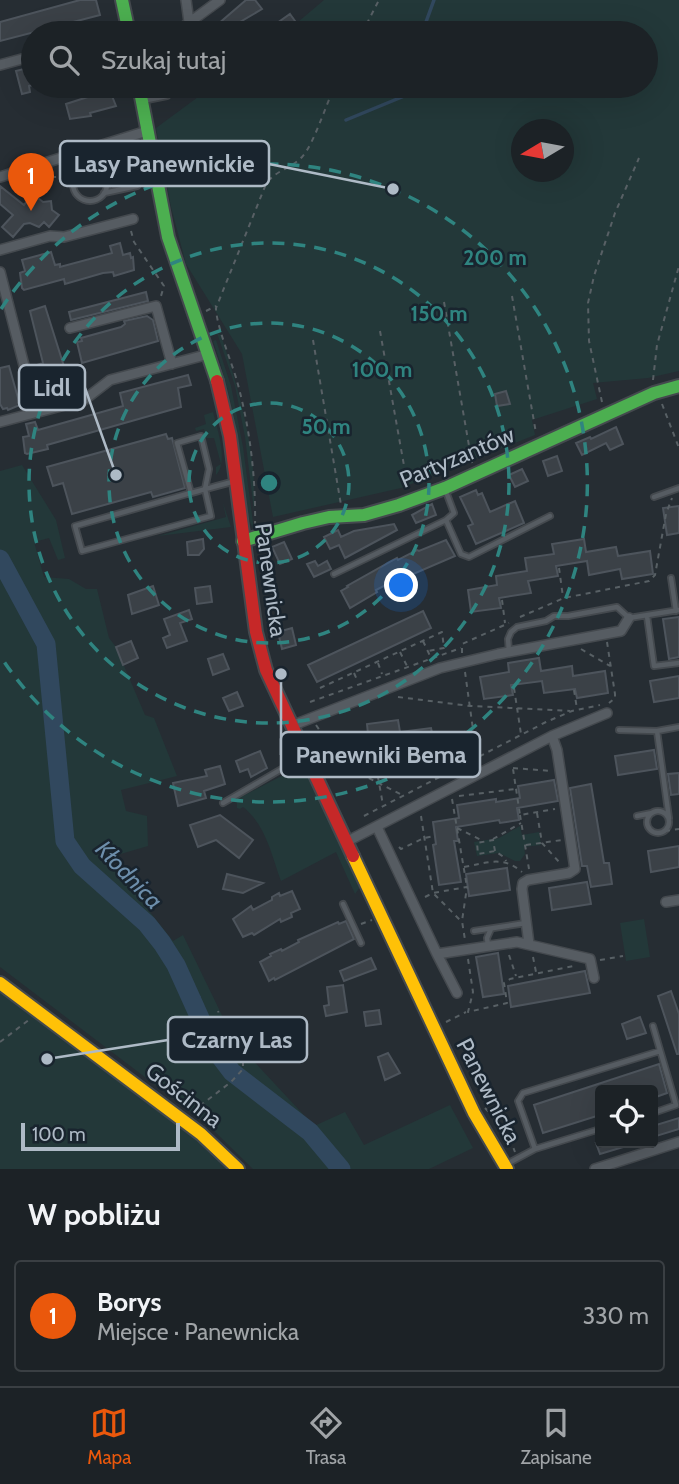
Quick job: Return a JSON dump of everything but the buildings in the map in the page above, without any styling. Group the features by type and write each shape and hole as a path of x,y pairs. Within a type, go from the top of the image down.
{"street":[{"path":"122,0 124,21"},
{"path":"186,0 189,21"},
{"path":"190,21 220,0"},
{"path":"0,65 21,59"},
{"name":"Panewnicka","path":"140,98 171,250 209,354 230,436 258,640 272,686 474,1113 509,1164"},
{"path":"0,177 147,131"},
{"path":"0,250 50,236 64,237 130,219"},
{"path":"0,272 36,412"},
{"path":"69,328 156,306 172,364"},
{"path":"0,422 84,400 110,380 209,354"},
{"name":"Partyzantów","path":"243,541 303,523 364,515 410,501 654,393 679,386"},
{"path":"290,726 439,668 509,652 610,635 621,631 629,618"},
{"path":"345,842 552,736 607,713"},
{"path":"531,947 523,883 531,879 569,873 575,869 557,750 552,736"},
{"path":"377,827 457,993"},
{"path":"666,902 679,900"},
{"path":"437,954 517,942 590,959 594,978"},
{"name":"Gościnna","path":"0,983 201,1134 238,1169"},
{"path":"595,1169 679,1142"}],"lane":[{"path":"141,101 157,98"},
{"path":"72,155 79,171"},
{"path":"104,174 152,161"},
{"path":"104,194 107,180 99,170 90,167 79,171 74,177 73,187 80,197 92,201 104,194 137,186"},
{"path":"191,493 177,443 201,436 209,469 205,489 211,516 82,551 75,526 191,493 205,489 237,481"},
{"path":"334,574 446,520 454,513 444,488"},
{"path":"654,497 677,490"},
{"path":"446,520 461,554 469,557 550,516"},
{"path":"509,652 508,639 517,627 546,621 554,616 617,607 629,618 678,610 671,578"},
{"path":"647,616 654,666 679,663"},
{"path":"619,730 657,731 679,727"},
{"path":"653,813 648,818 649,827 657,833 665,831 669,826 669,818 657,731"},
{"path":"223,803 305,756"},
{"path":"637,816 660,811 669,818"},
{"path":"343,904 360,943"},
{"path":"474,931 527,923"},
{"path":"488,945 487,938 491,928"},
{"path":"653,1026 676,1105 658,1111"},
{"path":"535,1149 518,1101 523,1093 660,1051"},
{"path":"509,1164 535,1149 595,1131"}],"path":[{"path":"368,21 379,0"},
{"path":"256,523 255,482 245,414 216,314 217,306 266,184 272,176 296,162 308,149 330,98"},
{"path":"606,415 589,341 587,303 615,213 639,158"},
{"path":"23,184 35,177 74,177"},
{"path":"130,219 134,242 164,286 156,306"},
{"path":"679,266 657,345 652,374 654,393 665,410 679,448"},
{"path":"512,296 539,445"},
{"path":"444,303 474,474"},
{"path":"206,311 217,306"},
{"path":"215,332 221,329"},
{"path":"380,331 410,501"},
{"path":"313,340 344,517"},
{"path":"630,586 646,583 655,575 666,514 677,490"},
{"path":"559,568 564,598"},
{"path":"502,600 506,624"},
{"path":"320,688 442,632 444,648 428,651"},
{"path":"422,640 431,658"},
{"path":"398,697 470,706 572,711 613,701 615,694 607,642"},
{"path":"577,647 611,666"},
{"path":"310,702 461,648"},
{"path":"400,651 407,666"},
{"path":"377,662 383,675"},
{"path":"464,668 477,758"},
{"path":"354,673 359,683"},
{"path":"332,683 336,692"},
{"path":"514,688 521,735"},
{"path":"574,690 577,710"},
{"path":"364,816 572,711"},
{"path":"314,722 344,767 403,796"},
{"path":"373,749 383,806"},
{"path":"432,752 437,778"},
{"path":"375,761 408,762 435,767"},
{"path":"512,763 531,879"},
{"path":"350,769 376,766"},
{"path":"513,768 557,771"},
{"path":"468,1012 473,992 462,921 467,887 451,796 517,789"},
{"path":"520,815 566,807"},
{"path":"420,811 433,892 462,921"},
{"path":"537,812 542,843 569,873"},
{"path":"495,851 478,854 477,843 492,840 521,823"},
{"path":"457,828 484,841"},
{"path":"665,831 679,829"},
{"path":"392,845 401,849 434,836"},
{"path":"525,846 571,839"},
{"path":"492,840 495,851 531,879"},
{"path":"483,853 484,863"},
{"path":"427,856 433,855"},
{"path":"464,867 506,862"},
{"path":"430,872 436,871"},
{"path":"425,897 433,892 467,887"},
{"path":"354,927 376,918"},
{"path":"531,947 536,973"},
{"path":"506,949 516,977"},
{"path":"442,1024 468,1012 507,1003 505,983 516,977 623,956"},
{"path":"466,986 472,996"},
{"path":"188,1115 231,1082 243,1069 243,1058 218,1011"},
{"path":"0,1042 39,1012"},
{"path":"481,1104 507,1132 512,1142 509,1164"}],"green space":[{"path":"324,0 679,0 679,371 648,378 593,383 597,399 532,420 535,435 401,488 273,517 242,354 186,264 171,207 156,128 197,98 658,98 658,21 299,21"},
{"path":"217,333 221,335 234,377 250,444 254,511 245,437 235,386"},
{"path":"216,340 231,386 243,447 254,530 245,502 239,445 213,341"},
{"path":"213,412 221,445 221,464 214,438 206,438 204,429 196,431 195,428 206,424 204,415"},
{"path":"22,465 56,520 65,558 58,560 49,538 34,542 44,577 69,579 86,589 97,589 109,638 116,647 145,715 154,718 177,776 121,790 126,811 147,816 148,846 107,858 173,941 183,935 234,1040 314,1126 345,1112 364,1145 450,1105 473,1148 429,1169 350,1169 307,1125 234,1067 213,1036 167,942 142,913 85,863 69,835 48,643 0,555 0,471"},
{"path":"223,503 231,527 158,536 226,517"},
{"path":"0,566 43,644 59,843 75,868 138,920 157,943 174,971 208,1046 224,1068 308,1135 337,1169 253,1169 208,1125 0,967"},
{"path":"303,765 357,876 360,887 355,894 336,852 281,881 267,841 257,822 243,807 237,808 237,799"},
{"path":"520,826 522,835 539,832 541,845 524,847 525,854 520,861 499,853 477,856 474,842 499,838"},
{"path":"644,919 650,957 626,961 620,923"},
{"path":"0,988 187,1131 231,1169 0,1169"}],"waterway":[{"path":"426,21 434,0"},
{"path":"346,120 399,98"},
{"path":"170,167 264,146"},
{"name":"Kłodnica","path":"0,559 46,644 65,841 82,866 147,924 162,943 176,965 213,1047 232,1072 310,1132 341,1169"},
{"name":"Kłodnica","path":"193,1003 199,997"}],"traffic: fast":[{"path":"122,0 126,21"},
{"path":"141,98 168,237 217,381"},
{"path":"243,541 303,523 329,517 364,515 399,505 445,488 654,393 679,386"}],"traffic: slow":[{"path":"353,856 474,1113 507,1169"},
{"path":"0,983 201,1134 238,1169"}],"traffic: jam":[{"path":"217,381 230,436 256,632 266,670 353,856"}],"place":[{"name":"Lasy Panewnickie","path":"393,189"},
{"name":"Borys","path":"31,211"},
{"name":"Lidl","path":"116,475"},
{"name":"Panewniki Bema","path":"281,674"},
{"name":"Czarny Las","path":"47,1059"}]}
